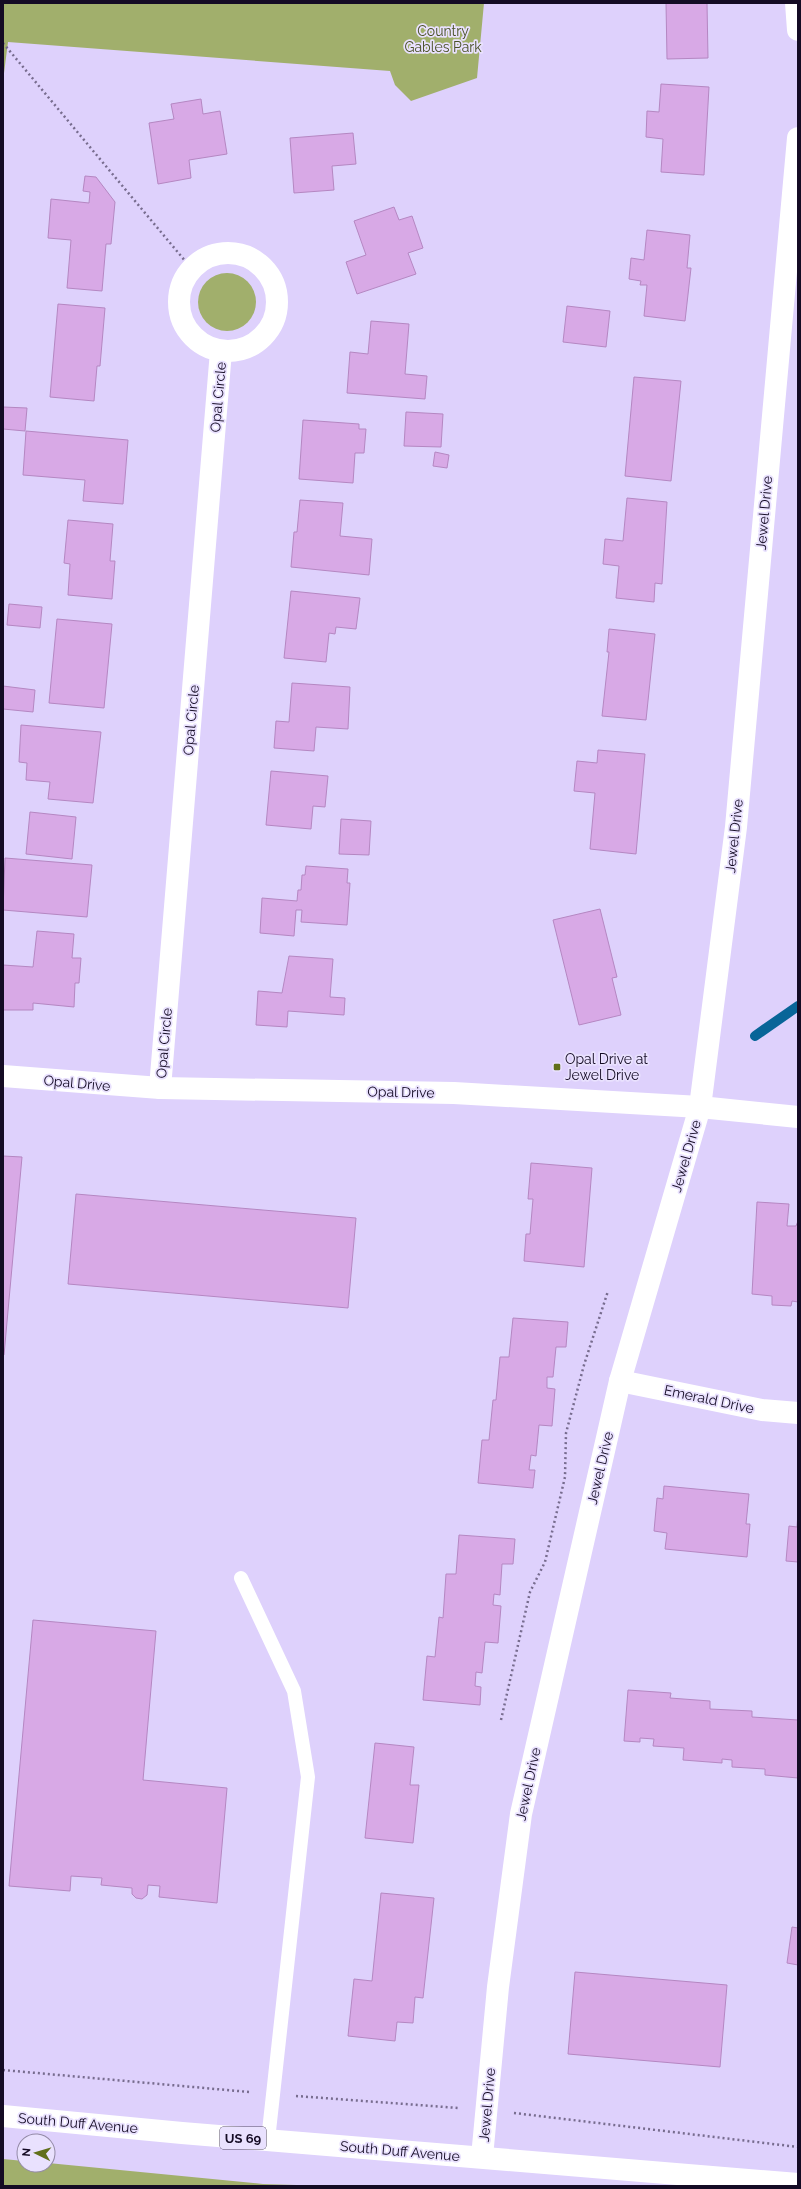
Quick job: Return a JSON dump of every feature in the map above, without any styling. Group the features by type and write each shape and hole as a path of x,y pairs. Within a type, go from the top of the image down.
{"street":[{"path":"796,3 798,30"},
{"name":"Jewel Drive","path":"482,2157 498,1987 521,1814 620,1380 700,1107 736,827 793,253 798,138"},
{"name":"Opal Circle","path":"220,252 237,252 253,259 267,270 274,285 277,302 274,319 266,334 253,345 237,351 221,351 207,347 194,338 184,326 179,312 178,296 182,281 191,268 204,258 220,252"},
{"name":"Opal Circle","path":"160,1088 221,351"},
{"name":"Opal Drive","path":"3,1076 160,1088 454,1093 700,1107 798,1116"},
{"name":"Emerald Drive","path":"620,1380 762,1410 798,1413"},
{"name":"South Duff Avenue","path":"3,2116 268,2140 482,2157 720,2182 798,2184"}],"lane":[{"path":"241,1578 294,1691 308,1777 268,2140"}],"path":[{"path":"3,43 191,268"},
{"path":"500,1720 530,1592 545,1562 565,1477 566,1433 584,1365 608,1291"},
{"path":"3,2070 251,2092"},
{"path":"303,2097 454,2108"},
{"path":"518,2114 798,2147"}],"green space":[{"name":"Country Gables Park","path":"3,3 484,3 477,78 411,101 395,85 390,71 8,42 3,81"},
{"path":"221,273 233,273 248,281 256,296 256,308 248,323 233,331 221,331 206,323 198,308 198,296 206,281"},
{"path":"3,2159 16,2160 16,2173 56,2173 56,2164 263,2184 330,2186 3,2186"}],"building":[{"path":"666,3 707,3 708,58 667,59"},
{"path":"661,84 709,87 704,175 661,172 663,139 646,137 647,111 659,112"},
{"path":"201,99 203,114 220,111 227,154 189,160 191,178 158,184 149,123 174,119 171,104"},
{"path":"353,133 356,164 332,166 334,190 294,193 290,138"},
{"path":"85,176 96,177 115,202 111,244 106,244 102,291 67,288 71,240 48,238 51,199 89,203 90,192 83,191"},
{"path":"394,207 399,220 412,216 423,248 408,253 416,274 357,294 346,262 366,255 354,221"},
{"path":"647,230 690,235 687,268 691,268 685,321 644,316 647,285 640,285 641,281 629,279 631,258 644,260"},
{"path":"58,304 105,308 100,366 97,366 94,401 50,397"},
{"path":"567,306 610,311 606,347 563,342"},
{"path":"371,321 409,324 405,374 427,376 425,399 347,393 350,352 368,354"},
{"path":"634,377 681,381 671,481 625,476"},
{"path":"3,407 27,408 25,431 3,429"},
{"path":"406,412 443,414 441,447 404,446"},
{"path":"303,420 359,424 359,429 366,429 364,453 355,453 353,483 299,479"},
{"path":"26,431 128,440 123,504 83,501 85,480 23,475"},
{"path":"435,452 449,455 447,468 433,466"},
{"path":"627,498 667,502 662,584 655,583 654,602 616,598 619,566 603,564 605,539 623,541"},
{"path":"300,500 343,503 340,536 372,539 369,575 291,567 294,532 297,532"},
{"path":"68,520 113,524 110,561 115,561 112,599 68,595 70,564 64,563"},
{"path":"291,591 360,598 356,629 336,627 335,634 329,633 326,662 284,658"},
{"path":"9,604 42,607 40,628 7,625"},
{"path":"57,619 112,624 104,708 49,703"},
{"path":"609,629 655,634 646,720 602,716 609,652 607,652"},
{"path":"292,683 350,687 348,729 316,727 314,751 274,748 276,721 289,722"},
{"path":"3,686 35,690 33,712 3,709"},
{"path":"21,725 101,732 93,803 48,799 50,782 26,780 27,763 19,762"},
{"path":"598,750 645,754 636,854 590,849 595,793 574,791 577,761 597,763"},
{"path":"271,771 328,776 325,807 313,806 311,829 266,825"},
{"path":"30,812 76,817 72,859 26,854"},
{"path":"341,819 371,821 369,855 339,854"},
{"path":"5,858 92,865 87,917 3,910"},
{"path":"306,866 348,869 347,883 350,883 347,925 301,922 302,910 296,910 294,936 260,933 262,898 297,901 298,890 301,890 302,875 305,875"},
{"path":"600,909 617,977 612,978 621,1015 579,1025 553,920"},
{"path":"37,931 74,934 72,958 81,958 79,983 75,983 74,1007 33,1003 33,1010 3,1010 3,965 33,967"},
{"path":"289,956 333,959 330,997 345,998 344,1015 288,1011 287,1027 256,1025 258,991 282,993"},
{"path":"3,1156 22,1157 4,1355 3,1354"},
{"path":"531,1163 592,1168 584,1267 524,1261 526,1234 530,1234 533,1199 528,1199"},
{"path":"76,1194 356,1218 348,1308 68,1284"},
{"path":"757,1202 789,1204 787,1226 796,1226 798,1221 798,1302 792,1301 791,1306 772,1305 772,1296 752,1294"},
{"path":"513,1318 568,1322 566,1347 556,1347 553,1377 547,1377 547,1388 555,1389 552,1426 539,1425 536,1456 531,1455 529,1470 535,1470 533,1488 478,1483 482,1440 489,1440 493,1400 496,1400 500,1357 509,1357"},
{"path":"664,1486 749,1494 746,1524 750,1524 747,1557 665,1549 667,1533 654,1531 657,1498 663,1499"},
{"path":"798,1512 798,1562 786,1561 789,1526 797,1527"},
{"path":"459,1535 515,1539 513,1564 502,1564 500,1595 494,1594 493,1605 501,1606 498,1643 485,1642 482,1673 476,1672 475,1686 481,1687 480,1705 423,1700 427,1656 435,1657 439,1617 443,1618 446,1574 456,1574"},
{"path":"33,1620 156,1631 143,1780 227,1788 217,1903 159,1897 160,1886 148,1885 147,1895 142,1899 136,1898 132,1894 132,1888 101,1885 102,1878 71,1876 70,1891 9,1886"},
{"path":"628,1690 671,1693 670,1698 710,1701 710,1709 752,1711 752,1717 798,1720 798,1778 765,1775 765,1769 732,1767 732,1760 722,1759 722,1763 683,1760 684,1748 653,1746 654,1739 640,1738 640,1742 624,1741"},
{"path":"375,1743 414,1747 410,1785 419,1785 413,1843 365,1838"},
{"path":"381,1893 434,1898 423,1998 415,1997 413,2023 397,2022 395,2041 348,2036 354,1979 372,1981"},
{"path":"792,1927 798,1928 798,1965 787,1963"},
{"path":"575,1972 727,1985 720,2067 568,2054"}],"waterway":[{"path":"755,1036 798,1006"}],"place":[{"name":"Opal Drive at Jewel Drive","path":"557,1067"}]}
